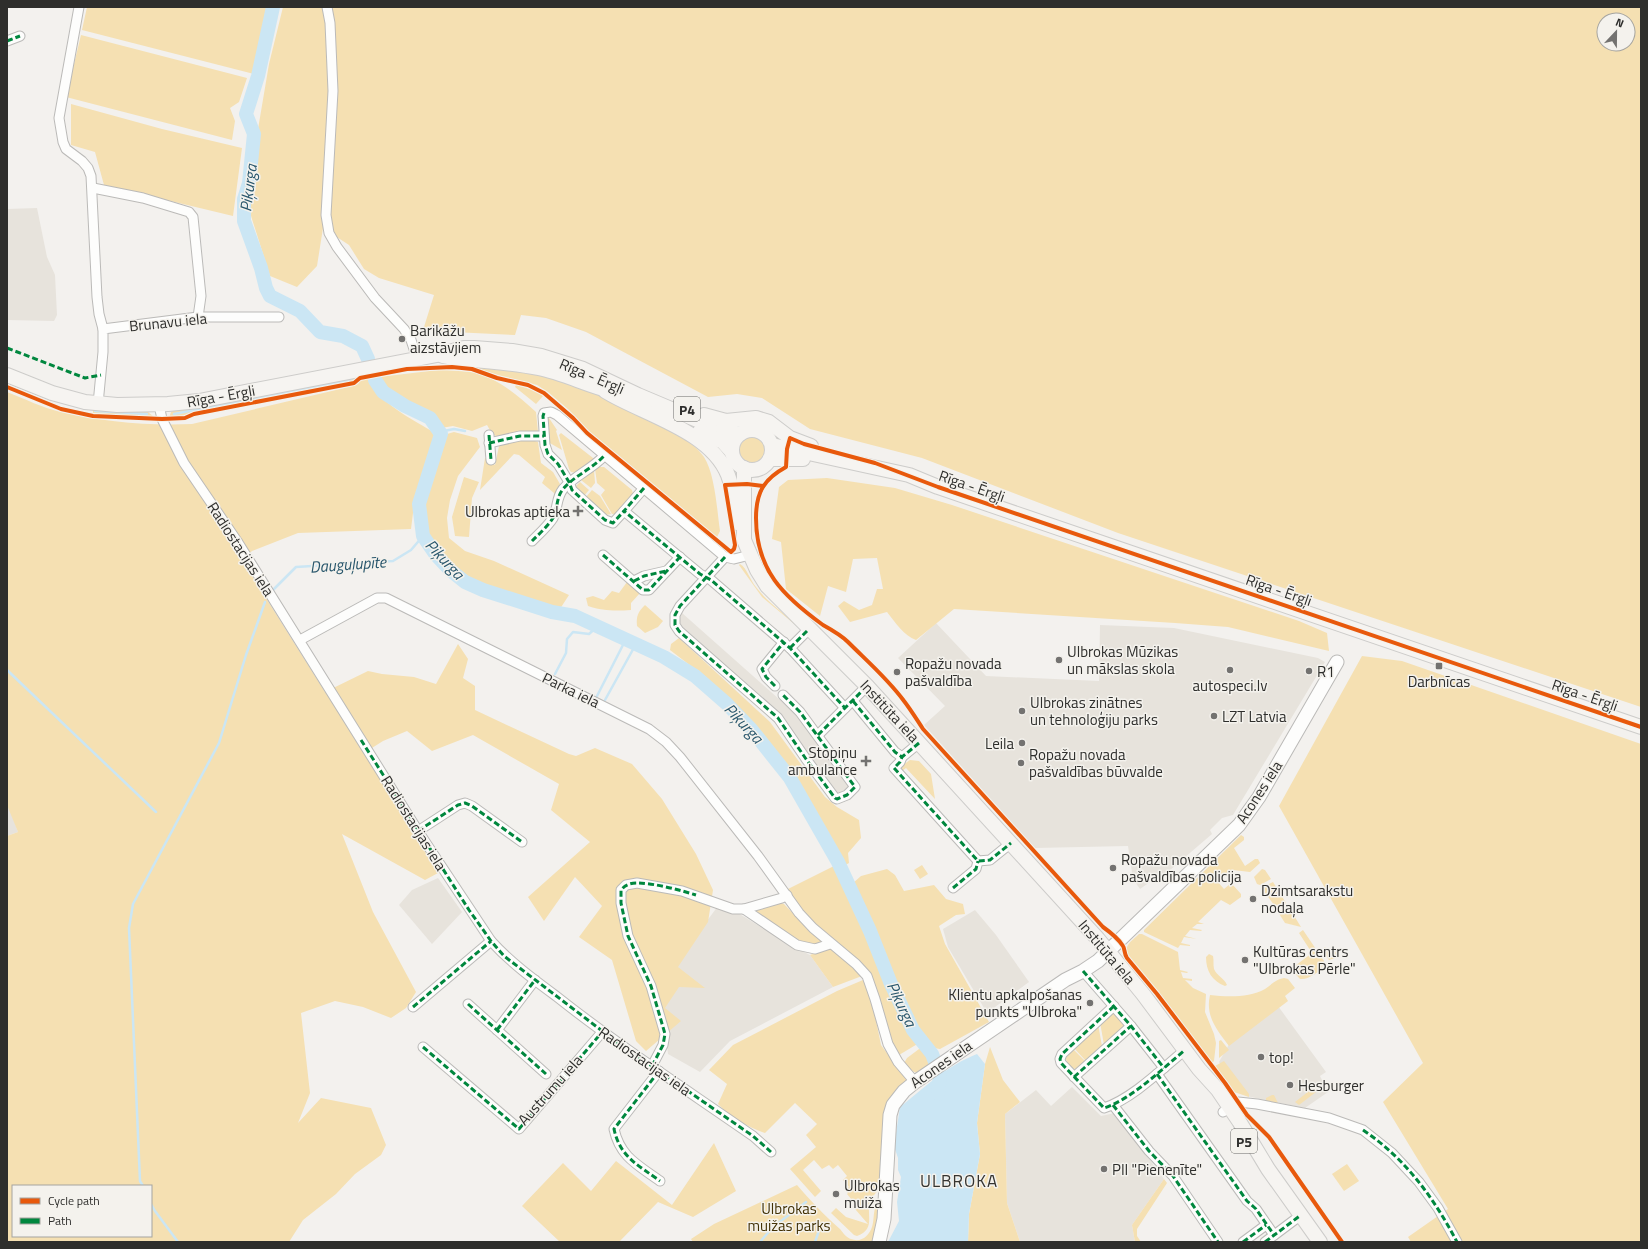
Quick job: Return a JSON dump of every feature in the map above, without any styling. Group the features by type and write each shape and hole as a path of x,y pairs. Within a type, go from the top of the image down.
{"main road":[{"name":"Rīga - Ērgļi","path":"7,375 62,396 98,404 129,406 159,405 215,398 437,355 464,348 493,349 541,356 583,370 698,422 728,433 740,434"},
{"name":"Rīga - Ērgļi","path":"437,355 464,360 492,361 532,366 556,372 602,390 615,393 695,428 723,442 732,452"},
{"name":"P4","path":"583,370 610,378 717,419 726,421 756,418 764,420 790,438 804,444 875,463 909,475"},
{"name":"P5","path":"602,390 671,423 699,442 718,458 728,475 737,525 750,555"},
{"path":"748,430 758,430 767,436 771,452 765,466 750,469 736,462 732,452 735,440 740,434 748,430"},
{"name":"Rīga - Ērgļi","path":"771,452 909,475 938,487 1641,727"},
{"name":"Rīga - Ērgļi","path":"771,452 795,458 831,462 938,487"},
{"name":"P5","path":"744,540 750,469"},
{"name":"P5","path":"750,469 750,502 748,521 750,555"},
{"name":"Institūta iela","path":"750,555 767,586 867,686 1108,951 1143,994 1199,1069 1211,1096 1226,1109 1246,1143 1268,1169 1320,1242"}],"street":[{"path":"79,7 59,118 63,142 66,149 88,168 93,188 94,250 97,297 99,314 104,329 98,404"},
{"path":"327,7 330,23 333,91 326,215 329,233 337,247 375,298 404,329 411,340 417,358"},
{"path":"7,41 20,36"},
{"path":"93,188 143,198 189,212 193,217 201,296 198,317"},
{"name":"Brunavu iela","path":"104,329 198,317 279,317"},
{"name":"Radiostacijas iela","path":"159,405 162,419 184,463 237,541 418,831 491,941 504,956 603,1032 753,1136 771,1152"},
{"path":"644,488 613,523 606,520 572,490 558,464 548,454 545,445 542,416 544,413 551,412 556,415 644,488 724,557 734,559 750,555"},
{"path":"491,460 489,439 520,436 544,436"},
{"path":"532,541 552,519 558,498 569,482 594,466 604,456"},
{"path":"624,511 787,645 845,708"},
{"path":"603,555 643,590 649,590 680,556"},
{"path":"724,557 680,606 675,615 675,626 778,718 835,798 837,799 847,795 855,786 800,712 783,695"},
{"path":"634,581 644,576 666,571"},
{"name":"Parka iela","path":"300,640 377,598 386,598 649,729 666,742 680,757 804,918 830,944 856,964 867,976 876,999 888,1044 898,1062 920,1078"},
{"path":"775,686 766,677 762,669 787,645 809,628"},
{"name":"Acones iela","path":"879,1242 884,1219 890,1115 893,1104 904,1091 920,1078 1066,980 1098,961 1239,824 1251,809 1338,662"},
{"path":"818,735 867,686"},
{"path":"852,700 895,752 902,757"},
{"path":"919,743 902,757 900,762 894,768 978,861"},
{"path":"418,831 458,805 466,803 522,842"},
{"path":"978,861 990,860 1011,843"},
{"path":"953,888 976,869 978,861"},
{"path":"660,1181 626,1156 616,1139 614,1129 655,1068 665,1034 651,986 628,936 621,903 621,890 626,885 637,883 682,891 733,908 744,909 782,898 787,895"},
{"path":"744,909 797,945 815,949 830,944"},
{"path":"413,1007 491,941"},
{"path":"1083,971 1131,1026 1231,1180 1246,1201 1256,1209 1274,1235"},
{"path":"497,1030 535,980"},
{"path":"468,1004 546,1074"},
{"path":"1114,1006 1064,1052 1060,1060 1104,1108 1113,1106 1160,1072 1185,1050"},
{"path":"1074,1077 1131,1026"},
{"name":"Austrumu iela","path":"423,1047 518,1129 603,1032"},
{"path":"1226,1109 1238,1102 1257,1104 1329,1118 1363,1130 1392,1152 1419,1182 1438,1208 1457,1242"},
{"path":"1113,1106 1149,1151 1173,1176 1218,1242"},
{"path":"1265,1242 1301,1215"},
{"path":"1242,1242 1266,1225"}],"shaded area":[{"path":"37,208 47,257 55,275 57,315 54,321 7,320 7,209"},
{"path":"682,613 806,723 856,790 838,802 776,724 672,626"},
{"path":"936,623 986,676 1099,681 1100,625 1174,628 1318,658 1325,662 1233,815 1222,818 1210,830 1212,834 1155,883 1150,882 1140,889 1133,879 1128,846 1035,848 924,725 945,706 898,658"},
{"path":"7,800 18,832 7,836"},
{"path":"438,878 462,912 432,944 399,905 412,890"},
{"path":"718,906 738,913 790,945 810,955 833,987 730,1041 700,1072 668,1054 660,992 675,964"},
{"path":"975,910 996,935 1029,982 987,1013 948,947 943,929"},
{"path":"1278,1006 1326,1072 1320,1076 1328,1092 1305,1108 1246,1096 1219,1062 1232,1039"},
{"path":"1072,1087 1101,1116 1115,1113 1164,1179 1132,1225 1135,1242 1020,1242 1007,1203 1005,1114 1036,1090 1051,1106"}],"green space":[{"path":"87,7 269,7 254,74 82,30"},
{"path":"283,7 1641,7 1641,707 1118,533 922,458 810,429 762,398 737,394 708,397 586,332 546,318 521,315 515,335 432,331 424,327 434,295 379,278 364,269 349,245 323,228 317,266 297,287 270,276 246,200 269,64"},
{"path":"81,35 247,78 239,102 230,108 235,121 232,140 66,97"},
{"path":"71,104 162,129 242,148 233,216 104,185 95,152 71,145"},
{"path":"474,367 524,371 557,379 628,407 675,432 693,445 708,464 717,503 720,531 717,537 589,431 569,410 548,392 537,385 501,376"},
{"path":"438,370 480,374 506,387 536,412 538,432 498,438 491,432 487,425 472,431 453,426 441,428 431,416 381,385 379,377"},
{"path":"357,376 353,381 349,382 192,412 183,416 169,418 171,412 175,410"},
{"path":"371,378 374,387 388,403 407,417 435,433 415,497 411,529 298,533 252,551 242,560 325,692 368,671 414,677 436,684 458,644 468,659 463,678 475,686 475,710 569,754 576,756 595,748 632,764 662,799 696,854 713,890 708,922 678,967 705,988 679,987 665,1008 681,1021 646,1051 636,1041 612,960 579,937 602,906 575,877 544,921 528,897 590,842 551,810 559,784 473,735 432,751 407,731 383,741 364,753 438,873 425,880 342,834 373,912 416,992 406,1008 391,1018 363,1007 335,1001 301,1013 310,1093 298,1123 321,1098 371,1108 386,1145 381,1155 355,1174 336,1194 303,1220 289,1242 7,1242 7,836 18,832 7,805 7,392 54,410 109,421 143,424 192,424 358,384 361,379"},
{"path":"516,385 537,391 543,396 536,404 515,387"},
{"path":"93,410 148,412 154,417 93,413"},
{"path":"549,418 557,430 556,431 562,450 548,442 547,419"},
{"path":"454,432 477,438 480,447 458,476 450,500 447,518 449,538 465,551 494,561 569,595 558,612 519,600 475,580 456,567 440,552 429,535 425,516 427,496 436,464 447,434"},
{"path":"561,433 595,458 578,473 571,472 569,469 559,435"},
{"path":"752,433 761,436 765,440 768,449 765,458 761,462 752,465 743,462 739,458 736,449 739,440 743,436"},
{"path":"528,439 538,442 541,463 553,472 560,484 553,505 554,493 542,483 545,477 519,455 514,454 480,490 485,458 495,465 499,446 512,441"},
{"path":"604,467 632,490 633,494 616,514 612,514 601,495 605,490 597,483 595,469"},
{"path":"594,470 595,483 591,488 581,480"},
{"path":"464,477 479,482 472,498 469,537 455,536 452,517"},
{"path":"827,478 895,488 952,505 1299,621 1327,633 1329,651 1228,627 954,609 916,640 904,632 887,612 850,622 838,606 844,601 859,610 872,605 877,589 883,589 877,558 853,559 846,592 828,586 820,616 786,589 781,542 772,539 779,487 788,480"},
{"path":"580,482 589,490 584,496 575,487"},
{"path":"592,490 600,496 611,514 606,515 586,497"},
{"path":"740,564 745,568 761,593 799,628 762,597 739,565"},
{"path":"627,582 640,593 631,603 631,610 609,610 588,606 586,598 593,596 604,600 612,591 619,593"},
{"path":"645,605 663,621 658,627 645,633 637,626 637,617"},
{"path":"679,638 770,722 825,797 837,807 859,820 861,838 848,853 849,863 842,867 792,776 753,727 700,673 670,650 671,644"},
{"path":"1362,656 1402,661 1641,744 1641,1242 1411,1242 1408,1237 1448,1209 1383,1102 1423,1063 1279,806"},
{"path":"910,760 919,761 931,774 935,799 906,768 902,771 900,767"},
{"path":"1241,835 1244,837 1244,840 1234,848 1245,866 1255,859 1258,859 1260,863 1250,872 1233,870 1216,880 1224,889 1232,884 1241,894 1241,897 1230,905 1221,900 1198,922 1204,924 1197,924 1192,928 1202,930 1190,930 1185,936 1197,939 1184,937 1181,943 1190,946 1180,945 1178,948 1144,932 1144,930"},
{"path":"836,865 878,967 907,1032 919,1043 899,1055 892,1046 875,990 807,918 788,889"},
{"path":"922,865 928,874 920,879 914,870"},
{"path":"887,869 895,875 904,891 934,885 946,899 963,904 965,914 956,915 939,926 945,944 989,1022 940,1049 934,1048 915,1026 872,926 852,884 861,876"},
{"path":"1262,869 1265,870 1271,879 1260,885 1257,884 1254,877"},
{"path":"1273,882 1286,903 1277,909 1263,890 1263,887"},
{"path":"779,902 784,904 822,942 822,944 804,944 795,940 755,911 758,908"},
{"path":"1288,906 1301,927 1285,923 1278,912"},
{"path":"1303,930 1324,961 1322,968 1315,974 1308,978 1300,979 1291,969 1312,953 1299,933"},
{"path":"1139,934 1142,934 1178,952 1180,970 1188,972 1181,972 1183,978 1192,979 1192,981 1185,980 1193,988 1206,994 1205,1012 1216,1043 1214,1061 1212,1063 1127,954 1126,951 1128,945"},
{"path":"831,947 859,971 862,976 833,987 810,955"},
{"path":"1325,947 1330,954 1335,951 1335,958 1329,960 1322,950"},
{"path":"1209,954 1213,956 1215,971 1227,985 1225,986 1220,984 1211,975 1206,962 1206,957"},
{"path":"1284,978 1288,979 1295,988 1285,996 1288,1001 1229,1046 1213,1022 1209,1010 1210,995 1231,996 1252,994 1265,989 1276,981"},
{"path":"863,980 873,1006 881,1045 908,1082 898,1092 880,1189 870,1201 868,1226 863,1233 857,1236 854,1235 831,1213 836,1208 846,1217 868,1224 855,1209 857,1206 847,1194 848,1193 845,1190 849,1187 843,1180 847,1176 838,1165 833,1169 829,1165 822,1169 814,1160 803,1170 821,1191 815,1197 790,1169 816,1147 806,1135 817,1124 795,1103 765,1133 746,1125 718,1104 727,1084 709,1070 733,1045 837,991"},
{"path":"1112,1011 1125,1026 1104,1045 1100,1022"},
{"path":"1098,1024 1102,1046 1086,1061 1073,1047"},
{"path":"1221,1040 1229,1050 1219,1058 1219,1041"},
{"path":"923,1046 933,1065 917,1073 904,1063 907,1058"},
{"path":"990,1047 1003,1080 1020,1102 1005,1114 1007,1203 1020,1242 968,1242 969,1214 980,1154 977,1123 985,1064"},
{"path":"1072,1048 1086,1062 1075,1069 1071,1068 1065,1058 1065,1054"},
{"path":"1224,1061 1249,1094 1249,1097 1234,1092 1215,1066"},
{"path":"1313,1088 1316,1092 1299,1105 1295,1102"},
{"path":"1274,1095 1278,1103 1266,1101 1266,1098"},
{"path":"714,1143 736,1191 693,1217 658,1202 619,1242 560,1242 522,1206 563,1163 591,1191 616,1161 672,1205"},
{"path":"1347,1164 1359,1181 1344,1191 1332,1174"},
{"path":"1164,1179 1167,1183 1137,1229 1137,1236 1141,1242 1135,1242 1132,1225"},
{"name":"Ulbrokas muižas parks","path":"797,1185 845,1235 855,1240 864,1238 871,1230 876,1206 880,1202 875,1242 693,1242 691,1239 714,1224"}],"water":[{"path":"977,1054 985,1064 977,1123 980,1154 969,1214 968,1242 888,1242 899,1221 897,1202 901,1177 898,1170 898,1158 894,1146 900,1107 956,1064"}],"waterway":[{"name":"Piķurga","path":"273,7 258,76 246,114 254,134 249,183 244,199 244,221 270,296 300,311 320,332 343,336 362,346 368,359"},
{"path":"174,414 349,380 354,377"},
{"name":"Piķurga","path":"375,380 383,392 405,406 430,418 441,434 419,504 423,536 436,555 450,570 465,582 483,590 552,612 575,616 664,657 695,676 727,704 751,729 790,778 838,862 870,931 891,984 913,1030 932,1054 940,1075 938,1094"},
{"path":"95,411 147,414"},
{"path":"439,432 454,429 465,431"},
{"name":"Dauguļupīte","path":"273,590 296,567 393,561 411,550 423,536"},
{"path":"142,1185 140,1181 129,928 133,904 219,743 246,655 265,602"},
{"path":"555,674 566,653 567,639 573,632 589,634 598,626"},
{"path":"596,698 626,639"},
{"path":"605,700 636,644"},
{"path":"7,670 156,812"},
{"path":"760,1242 773,1227 806,1202"},
{"path":"152,1206 178,1242"},
{"path":"815,1242 821,1225"}],"marked path":[{"path":"7,41 20,36"},
{"path":"7,348 85,378 101,375"},
{"path":"544,413 545,445 548,454 558,464 572,490 605,520 613,523 624,511"},
{"path":"489,435 491,460"},
{"path":"489,443 520,436 544,436"},
{"path":"532,541 553,518 559,496 567,484 604,456"},
{"path":"644,488 624,511 700,574 711,580 790,648 845,708"},
{"path":"603,555 643,590 649,590 680,557"},
{"path":"725,557 680,606 675,615 675,625 679,631 778,718 835,798 837,799 847,795 855,787 800,712 783,695"},
{"path":"634,581 644,576 666,571"},
{"path":"790,648 809,629"},
{"path":"775,686 766,677 762,669 784,642"},
{"path":"818,735 867,686"},
{"path":"853,701 895,752 902,757"},
{"path":"361,740 469,910 491,941 504,956 614,1040 753,1136 771,1152"},
{"path":"919,743 902,757 900,762 894,768 978,861 990,860 1011,843"},
{"path":"418,831 458,805 465,803 472,806 522,842"},
{"path":"953,888 976,869 978,861"},
{"path":"652,1066 663,1045 665,1034 651,986 628,936 621,903 621,890 630,884 644,883 667,887 696,895"},
{"path":"413,1007 491,941"},
{"path":"1083,971 1131,1026 1164,1068"},
{"path":"497,1030 535,980"},
{"path":"468,1004 546,1074"},
{"path":"1114,1006 1062,1054 1060,1059 1061,1063 1104,1108 1115,1104 1136,1091 1185,1050"},
{"path":"1074,1077 1131,1026"},
{"path":"423,1047 519,1129 603,1031"},
{"path":"659,1071 614,1129 617,1139 625,1154 637,1165 660,1181"},
{"path":"1157,1074 1247,1201 1256,1209 1274,1235"},
{"path":"1113,1105 1149,1151 1173,1176 1218,1242"},
{"path":"1363,1130 1392,1153 1417,1180 1439,1210 1457,1242"},
{"path":"1265,1242 1301,1215"},
{"path":"1243,1242 1266,1225"}],"cycle path":[{"path":"7,387 61,409 93,416 162,419 185,418 194,414 354,383 360,378 407,369 452,367 472,369 497,378 528,385 544,393 573,418 587,433 731,552 735,545 725,485 747,484 763,486"},
{"path":"1342,1242 1269,1137 1247,1115 1225,1083 1157,994 1127,958 1124,947 1119,940 1103,927 923,729 907,704 884,678 845,639 809,614 784,592 774,580 761,553 757,536 756,509 763,487 772,476 786,467 787,449 790,438 804,444 875,463 938,487 1641,727"}],"place":[{"name":"Barikāžu aizstāvjiem","path":"402,339"},
{"name":"Ulbrokas aptieka","path":"578,511"},
{"name":"Ulbrokas Mūzikas un mākslas skola","path":"1059,660"},
{"name":"Darbnīcas","path":"1439,666"},
{"name":"autospeci.lv","path":"1230,670"},
{"name":"R1","path":"1309,671"},
{"name":"Ropažu novada pašvaldība","path":"897,672"},
{"name":"Ulbrokas zinātnes un tehnoloģiju parks","path":"1022,711"},
{"name":"LZT Latvia","path":"1214,716"},
{"name":"Leila","path":"1022,743"},
{"name":"Stopiņu ambulance","path":"866,761"},
{"name":"Ropažu novada pašvaldības būvvalde","path":"1021,763"},
{"name":"Ropažu novada pašvaldības policija","path":"1113,868"},
{"name":"Dzimtsarakstu nodaļa","path":"1253,899"},
{"name":"Kultūras centrs \"Ulbrokas Pērle\"","path":"1245,960"},
{"name":"Klientu apkalpošanas punkts \"Ulbroka\"","path":"1090,1003"},
{"name":"top!","path":"1261,1057"},
{"name":"Hesburger","path":"1290,1085"},
{"name":"PII \"Pienenīte\"","path":"1104,1169"},
{"name":"Ulbrokas muiža","path":"836,1194"}],"district":[{"name":"ULBROKA","path":"959,1181"}]}
